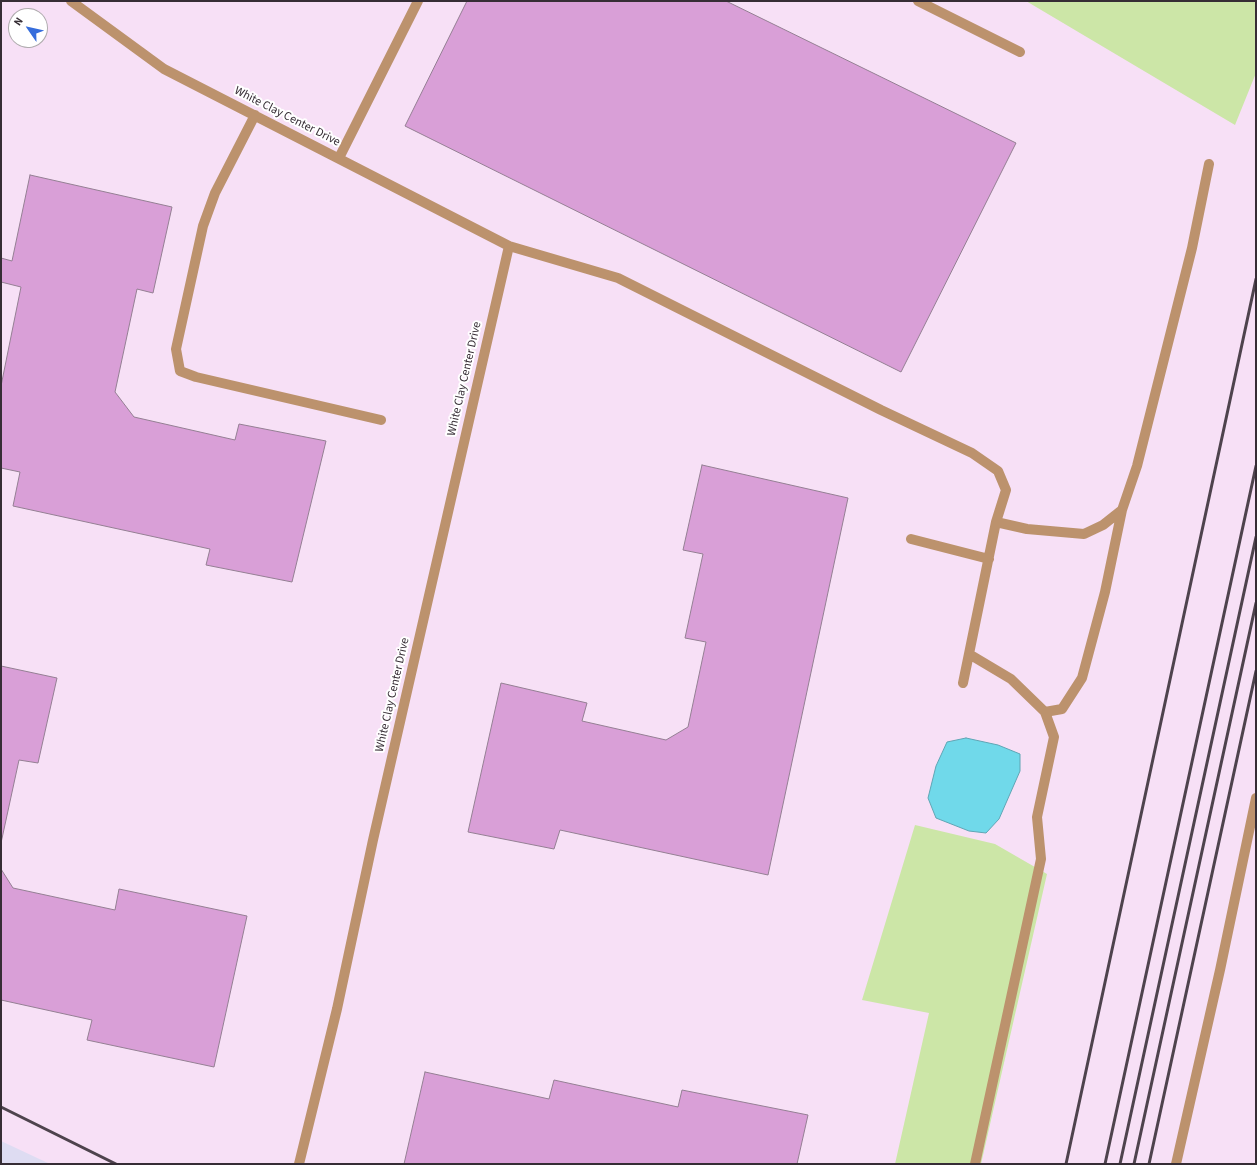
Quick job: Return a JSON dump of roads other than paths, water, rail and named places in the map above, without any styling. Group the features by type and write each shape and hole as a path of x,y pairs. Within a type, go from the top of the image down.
{"lane":[{"name":"White Clay Center Drive","path":"71,1 164,69 509,246 374,832 337,1009 299,1164"},
{"path":"339,158 418,1"},
{"path":"918,1 1020,52"},
{"path":"254,115 215,193 203,226 176,349 180,371 196,377 381,420"},
{"path":"1045,712 1062,709 1082,678 1106,592 1122,510 1137,466 1192,248 1209,164"},
{"path":"509,246 618,278 972,453 998,471 1006,490 996,522 963,683"},
{"path":"996,522 1027,529 1084,534 1103,525 1122,510"},
{"path":"911,539 989,559"},
{"path":"969,654 1011,679 1045,712 1054,737 1037,817 1041,859 975,1164"},
{"path":"1176,1164 1220,970 1256,798"}],"water":[{"path":"966,738 998,745 1020,754 1020,771 999,819 986,833 969,831 936,818 928,798 936,766 947,742"}],"railway":[{"path":"1066,1164 1256,279"},
{"path":"1105,1164 1256,466"},
{"path":"1120,1164 1256,537"},
{"path":"1134,1164 1256,603"},
{"path":"1149,1164 1256,671"},
{"path":"1,1107 116,1164"}]}
